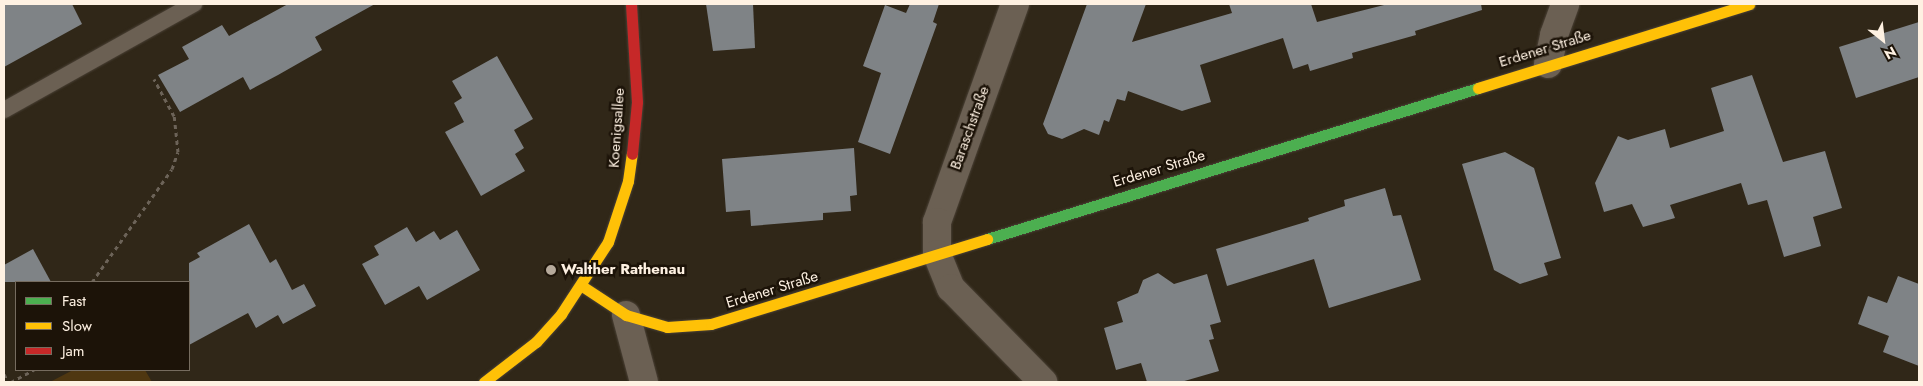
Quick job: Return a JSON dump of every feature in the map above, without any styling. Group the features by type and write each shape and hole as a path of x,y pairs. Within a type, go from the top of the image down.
{"street":[{"name":"Koenigsallee","path":"484,382 536,342 582,286 608,242 628,181 636,102 630,4"},
{"name":"Baraschstraße","path":"937,254 939,214 1015,4"},
{"path":"1548,64 1554,35 1565,4"},
{"name":"Erdener Straße","path":"582,286 626,315 667,326 711,324 1548,64 1749,4"},
{"path":"937,254 951,288 1044,382"},
{"path":"626,315 644,382"}],"lane":[{"path":"4,110 194,4"}],"path":[{"path":"93,281 172,169 178,152 174,116 154,79"},
{"path":"4,374 9,382 32,371"}],"shaded area":[{"path":"71,371 146,371 152,382 50,382"}],"building":[{"path":"4,4 72,4 82,24 4,67"},
{"path":"288,4 375,4 315,37 322,50 278,75 250,90 243,77 180,112 158,75 189,59 182,47 222,25 229,36"},
{"path":"706,4 753,4 755,48 713,51"},
{"path":"910,4 939,4 933,22 937,24 890,154 858,142 881,73 863,66 885,5 906,13"},
{"path":"1087,4 1146,4 1132,42 1232,13 1229,4 1311,4 1317,22 1388,4 1481,4 1482,10 1415,31 1416,35 1352,53 1353,58 1310,71 1308,64 1293,69 1283,38 1200,65 1211,102 1182,111 1128,91 1125,101 1117,99 1109,122 1104,120 1099,135 1084,129 1062,139 1048,134 1043,124"},
{"path":"1919,22 1919,77 1856,98 1839,47"},
{"path":"497,56 533,119 514,130 524,148 515,154 525,171 481,196 445,132 464,122 454,103 462,98 452,81"},
{"path":"1752,75 1783,162 1825,151 1842,208 1813,217 1821,246 1784,257 1767,200 1748,205 1741,183 1670,205 1675,218 1643,227 1632,204 1604,212 1595,183 1618,136 1628,140 1665,129 1670,148 1724,131 1711,88"},
{"path":"854,148 857,195 850,196 851,211 823,213 823,220 751,226 750,210 726,212 722,159"},
{"path":"1505,152 1534,168 1561,258 1544,263 1548,275 1520,284 1494,270 1462,164"},
{"path":"1385,188 1393,216 1401,215 1421,280 1329,308 1314,259 1227,286 1216,249 1309,221 1308,218 1345,206 1344,200"},
{"path":"249,224 270,263 276,259 292,290 304,284 316,306 283,324 278,315 256,328 248,313 190,344 189,263 200,257 197,253"},
{"path":"407,227 416,242 434,231 440,240 457,230 480,270 427,300 419,286 385,305 362,264 379,255 374,246"},
{"path":"33,249 50,281 4,282 4,265"},
{"path":"1158,273 1174,284 1207,274 1221,322 1210,325 1214,339 1209,340 1219,371 1181,382 1147,382 1141,363 1116,370 1104,328 1123,322 1117,302 1138,293 1143,280"},
{"path":"1898,276 1919,284 1919,366 1883,352 1889,336 1858,324 1868,296 1887,303"}],"traffic: fast":[{"path":"987,239 1478,88"}],"traffic: slow":[{"path":"1478,88 1749,4"},
{"path":"484,382 536,342 561,314 608,242 628,181 632,154"},
{"path":"582,286 626,315 667,327 711,324 987,239"}],"traffic: jam":[{"path":"631,4 637,102 632,154"}],"place":[{"name":"Walther Rathenau","path":"551,270"}]}
